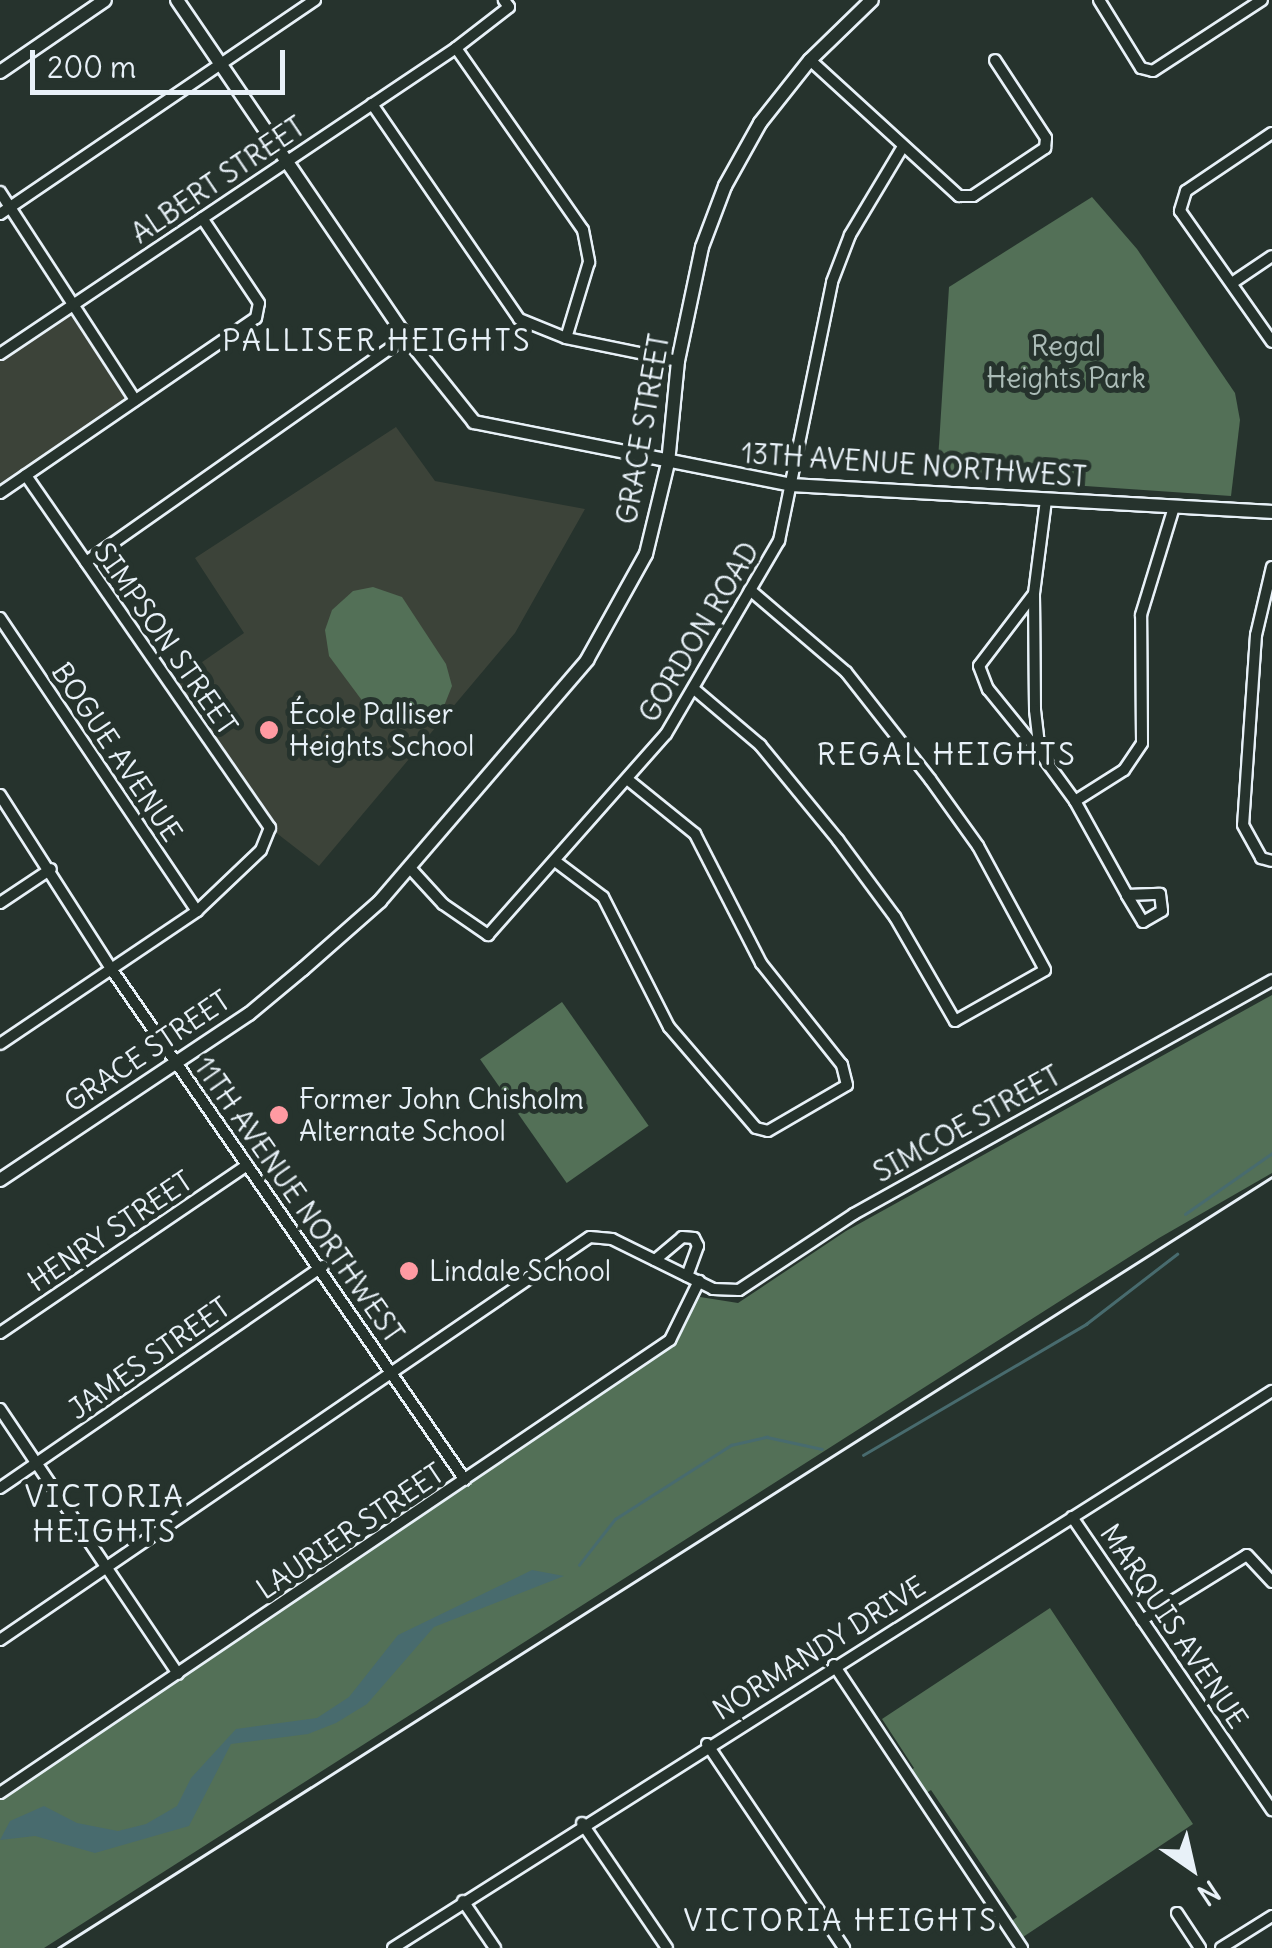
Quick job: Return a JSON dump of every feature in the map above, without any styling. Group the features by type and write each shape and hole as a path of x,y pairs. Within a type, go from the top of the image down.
{"street":[{"path":"0,72 106,0"},
{"name":"13TH AVENUE NORTHWEST","path":"178,0 406,337 474,422 792,485 1272,512"},
{"path":"5,210 315,0"},
{"name":"GRACE STREET","path":"0,1180 248,1014 410,868 587,660 646,554 668,463 678,361 702,247 726,186 760,123 810,60 872,0"},
{"path":"1099,0 1141,68 1153,71 1247,4 1262,0"},
{"name":"ALBERT STREET","path":"0,354 456,48 506,4"},
{"path":"456,48 583,230 589,262 566,338"},
{"path":"810,60 959,196 973,196 1045,148 1046,138 994,60"},
{"path":"372,104 520,319 566,338 678,361"},
{"path":"1272,133 1186,191 1180,211 1272,342"},
{"name":"GORDON ROAD","path":"410,868 443,904 488,935 628,779 694,689 779,541 832,282 850,235 902,148"},
{"path":"0,192 5,210 135,400"},
{"path":"0,493 256,318 258,303 202,218"},
{"path":"1232,284 1272,256"},
{"path":"86,562 406,337"},
{"name":"SIMPSON STREET","path":"26,475 270,828 262,850 196,911"},
{"path":"1040,753 1034,594 1046,500"},
{"path":"1075,801 1124,770 1142,743 1141,615 1174,506"},
{"path":"1272,566 1256,635 1242,825 1261,858 1272,861"},
{"path":"694,689 760,746 838,840 896,916 955,1020 1045,970 978,846 930,778 846,672 750,590"},
{"path":"1034,594 984,652 979,666 988,689 1075,801 1127,895"},
{"name":"BOGUE AVENUE","path":"0,618 196,911"},
{"path":"554,861 603,897 668,1027 756,1128 768,1131 847,1085 842,1066 761,962 694,834 628,779"},
{"name":"11TH AVENUE NORTHWEST","path":"0,795 51,869 112,970 246,1166 323,1266 465,1480"},
{"path":"0,903 51,869"},
{"path":"0,1044 196,911"},
{"name":"SIMCOE STREET","path":"0,1640 590,1236 612,1239 699,1282 739,1290 854,1214 1272,980"},
{"name":"HENRY STREET","path":"0,1333 246,1166"},
{"path":"655,1260 682,1237 694,1238 698,1246 687,1276"},
{"name":"JAMES STREET","path":"0,1488 323,1266"},
{"name":"LAURIER STREET","path":"0,1794 670,1340 699,1282"},
{"name":"NORMANDY DRIVE","path":"393,1948 582,1823 1272,1390"},
{"path":"0,1410 178,1674"},
{"name":"MARQUIS AVENUE","path":"1072,1517 1272,1810"},
{"path":"1142,1620 1247,1555 1272,1582"},
{"path":"834,1666 1022,1948"},
{"path":"707,1744 844,1948"},
{"path":"582,1823 667,1948"},
{"path":"463,1900 496,1948"},
{"path":"1177,1913 1200,1948"},
{"path":"1221,1948 1272,1916"}],"shaded area":[{"path":"72,305 135,400 0,493 0,354"},
{"path":"396,427 435,481 585,509 515,633 319,866 270,828 169,685 244,633 195,558"}],"green space":[{"name":"Regal Heights Park","path":"1092,197 1137,249 1235,393 1240,420 1231,496 937,476 949,287"},
{"path":"373,587 402,597 446,664 452,686 442,711 422,728 378,722 329,656 325,630 332,610 353,591"},
{"path":"1272,995 1272,1173 1159,1238 44,1948 0,1948 0,1799 639,1368 670,1344 700,1297 738,1303 846,1231"},
{"path":"562,1002 649,1126 567,1183 480,1059"},
{"path":"1050,1608 1193,1824 1020,1939 1009,1923 1017,1917 931,1790 923,1795 907,1773 914,1768 882,1719"}],"water":[{"path":"532,1570 564,1576 434,1627 367,1704 336,1723 308,1734 231,1744 189,1826 95,1853 35,1836 0,1840 10,1821 44,1806 77,1823 118,1831 146,1824 177,1806 191,1778 236,1729 317,1718 349,1697 398,1635"}],"waterway":[{"path":"1185,1214 1272,1153"},
{"path":"863,1455 1086,1324 1177,1254"},
{"path":"579,1565 615,1519 731,1445 767,1437 822,1449"}],"railway":[{"path":"58,1948 1272,1177"}],"place":[{"name":"École Palliser Heights School","path":"269,730"},
{"name":"Former John Chisholm Alternate School","path":"279,1115"},
{"name":"Lindale School","path":"409,1271"}],"district":[{"name":"PALLISER HEIGHTS","path":"377,340"},
{"name":"REGAL HEIGHTS","path":"947,754"},
{"name":"VICTORIA HEIGHTS","path":"105,1513"},
{"name":"VICTORIA HEIGHTS","path":"841,1920"}]}
